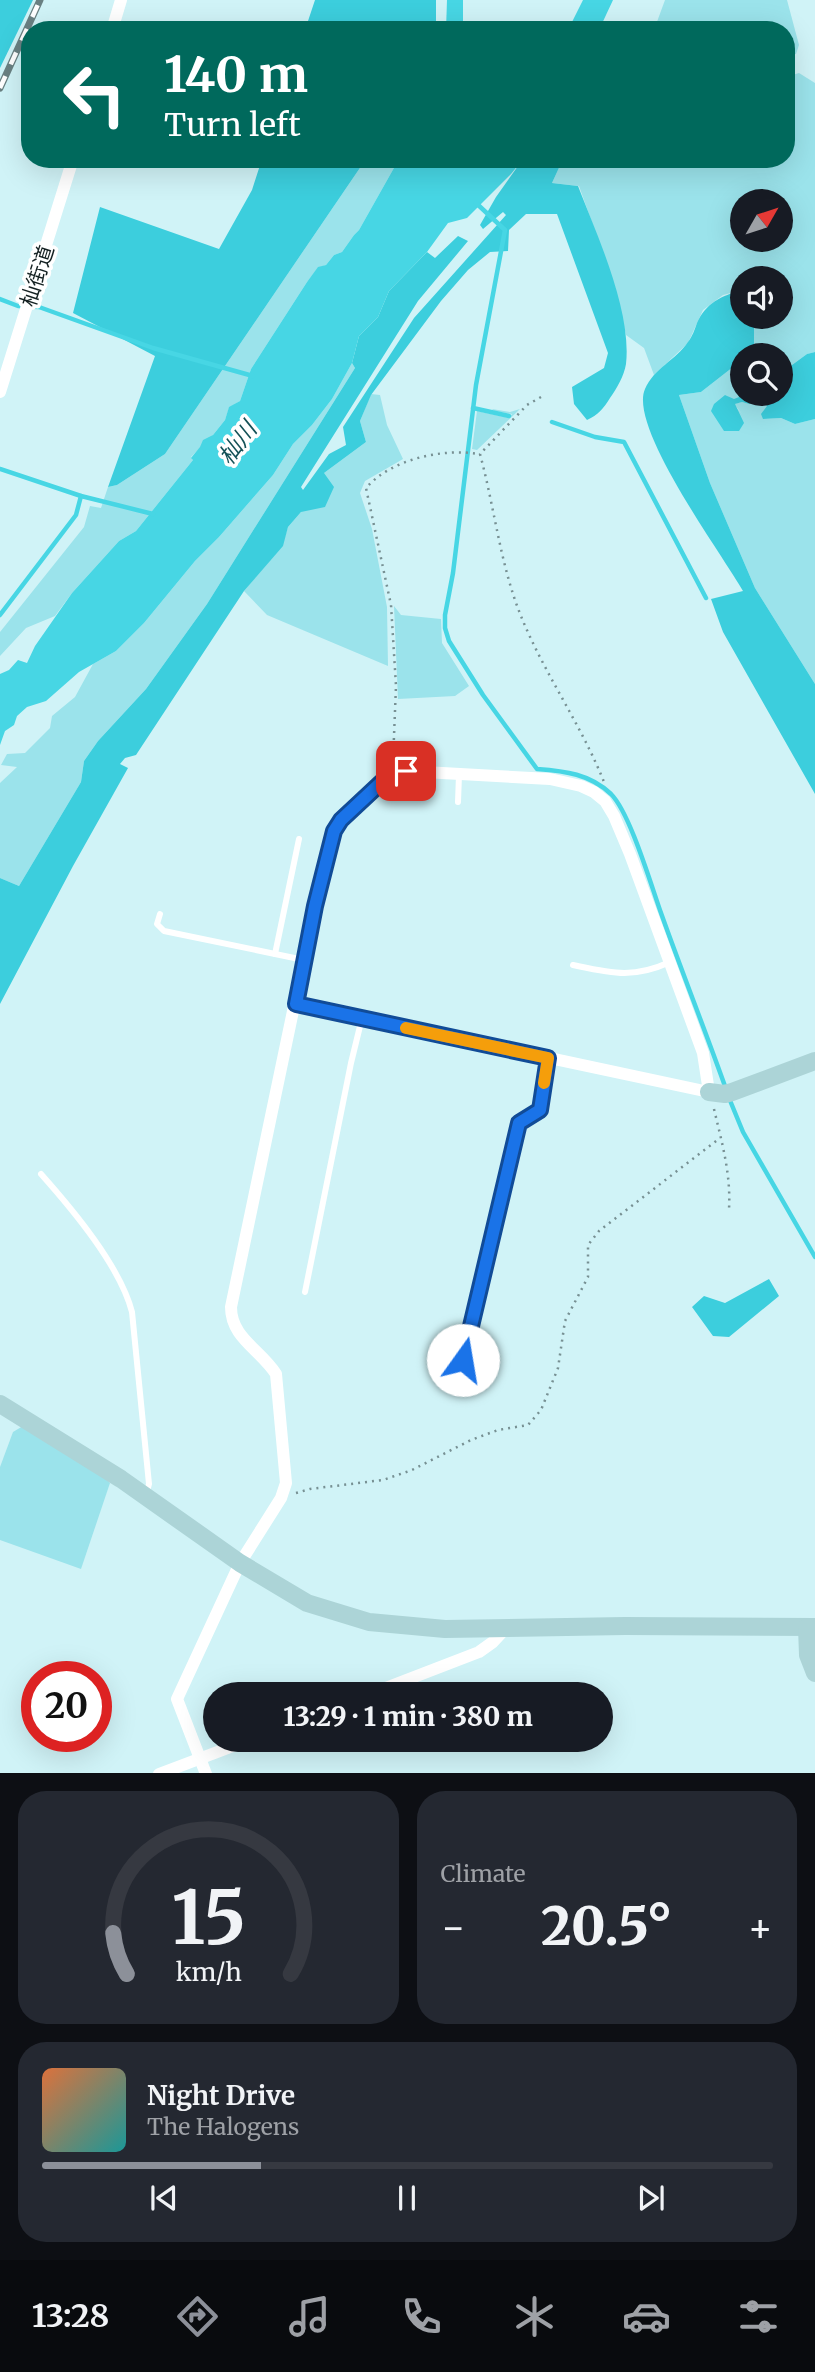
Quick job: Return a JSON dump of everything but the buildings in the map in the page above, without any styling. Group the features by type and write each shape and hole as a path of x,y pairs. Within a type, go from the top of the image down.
{"street":[{"path":"115,21 121,0"},
{"name":"杣街道","path":"0,392 70,168"},
{"path":"206,1773 177,1699 240,1563 281,1499 286,1483 276,1374 268,1361 233,1325 231,1307 315,906 334,831 341,820 386,778 406,771 550,779 594,792 605,801 614,816 703,1053 722,1092"},
{"path":"296,1004 722,1092 815,1060"},
{"path":"0,1404 146,1497 240,1563 307,1603 369,1622 445,1629 811,1627 808,1655 815,1673"},
{"path":"401,1682 479,1652 506,1628"},
{"path":"159,1773 216,1752"}],"lane":[{"path":"458,802 459,773"},
{"path":"275,954 299,839"},
{"path":"160,914 157,924 164,931 305,960"},
{"path":"573,965 618,974 649,971 670,962"},
{"path":"305,1292 362,1018"},
{"path":"463,1360 519,1123 540,1110 548,1058"},
{"path":"41,1174 99,1249 127,1292 132,1312 146,1443 149,1484 146,1497"}],"path":[{"path":"480,454 527,405 541,397"},
{"path":"394,775 392,752 396,686 391,605 366,488 389,470 414,460 464,452 480,454"},
{"path":"480,454 515,599 544,667 591,748 604,782"},
{"path":"716,1121 730,1188 729,1209"},
{"path":"281,1499 310,1489 383,1480 412,1470 471,1440 498,1430 528,1424 541,1410 558,1368 565,1321 587,1277 588,1245 599,1231 720,1138"}],"shaded area":[{"path":"0,0 33,0 21,21 0,68"},
{"path":"315,0 436,0 436,21 308,21"},
{"path":"665,0 787,0 793,21 657,21"},
{"path":"795,30 799,45 795,54"},
{"path":"799,73 815,83 815,352 807,354 793,364 793,343 754,343 754,329 793,329 793,266 730,266 730,293 723,295 703,310 688,343 654,375 644,348 626,335 615,287 579,186 552,183 559,168 795,168 795,74"},
{"path":"259,168 360,168 165,454 117,485 108,487 155,356 73,313 100,207 219,249 252,190"},
{"path":"360,168 394,168 359,230 342,252 318,268 307,282 251,369 240,401 229,408 225,420 191,457 193,460 136,531 119,541 55,616 26,628 0,656 0,632 84,527 90,506 101,508 108,487 117,485 165,454"},
{"path":"517,168 559,168 552,183 578,186 603,250 624,321 626,364 615,390 600,411 587,420 574,404 572,387 604,368 608,353 557,214 526,214 509,230 508,251 490,252 468,270 441,301 371,395 360,421 366,442 324,473 334,487 325,507 301,512 288,527 283,546 244,591 136,755 125,758 120,764 128,768 0,1004 0,878 19,886 81,782 84,761 98,741 146,689 207,604 355,368 352,363 359,336 378,317 389,291 427,252 435,258 458,236 468,241 418,301 301,487 303,490 329,454 346,445 343,427 414,318 506,215 503,212 483,229 480,225"},
{"path":"730,295 730,329 754,329 754,343 730,343 730,369 701,392 679,395 710,483 755,588 815,684 815,794 723,632 711,599 743,591 663,460 643,407 645,389 649,382 691,338 705,310"},
{"path":"815,352 815,419 795,424 781,418 763,419 761,414 767,406 793,406 793,364 807,354"},
{"path":"352,363 355,368 207,604 146,689 98,741 84,761 81,782 19,886 0,878 0,783 17,767 1,765 7,754 25,753 50,728 52,716 75,697 93,664 116,651 144,623 195,561 273,475 293,444 332,399"},
{"path":"730,369 730,398 725,395 730,401 730,406 735,406 742,414 736,406 767,406 763,419 781,418 795,424 815,419 815,684 755,588 710,483 679,395 701,392"},
{"path":"371,394 380,395 387,425 403,459 365,481 360,493 372,529 387,607 388,666 267,615 244,591 282,546 288,527 301,512 324,473 366,442 360,421"},
{"path":"725,395 730,397 730,406 736,406 744,423 739,431 724,431 711,411 714,404"},
{"path":"492,409 510,412 520,409 477,450 472,449 477,411 509,418 512,414"},
{"path":"394,606 401,615 441,619 442,643 469,686 455,696 398,699"},
{"path":"769,1279 779,1296 729,1337 713,1336 692,1307 704,1296 725,1303"},
{"path":"23,1426 110,1483 81,1569 0,1540 0,1467 13,1432"}],"water":[{"path":"447,0 463,0 463,21 446,21"},
{"path":"583,0 613,0 603,21 572,21"},
{"name":"杣川","path":"394,168 516,168 467,218 448,223 427,252 389,291 378,317 359,336 352,363 332,399 293,444 273,475 195,561 144,623 116,651 79,672 46,701 27,707 17,716 14,725 5,731 0,745 0,674 9,670 18,660 27,663 35,646 72,593 119,541 136,531 193,460 191,458 203,440 213,435 225,420 229,407 240,401 251,369 318,267 326,265 334,255 342,252 359,230"}],"waterway":[{"path":"476,203 505,230 476,385 445,628 449,641 483,695 537,769 586,778 603,787 618,803 639,850 726,1089"},
{"path":"0,299 18,306 39,307 153,348 253,376"},
{"path":"473,408 509,416"},
{"path":"552,422 595,437 624,442 706,598"},
{"path":"0,469 81,496 153,514"},
{"path":"0,615 76,515 81,496"},
{"path":"729,1098 743,1132 815,1257"}],"railway":[{"path":"30,21 40,0"},
{"path":"0,88 21,42"}],"slow traffic":[{"path":"406,1028 548,1058 544,1083"}],"route":[{"path":"406,771 386,778 341,820 334,831 315,906 296,1004 548,1058 540,1110 519,1123 463,1360"}]}
